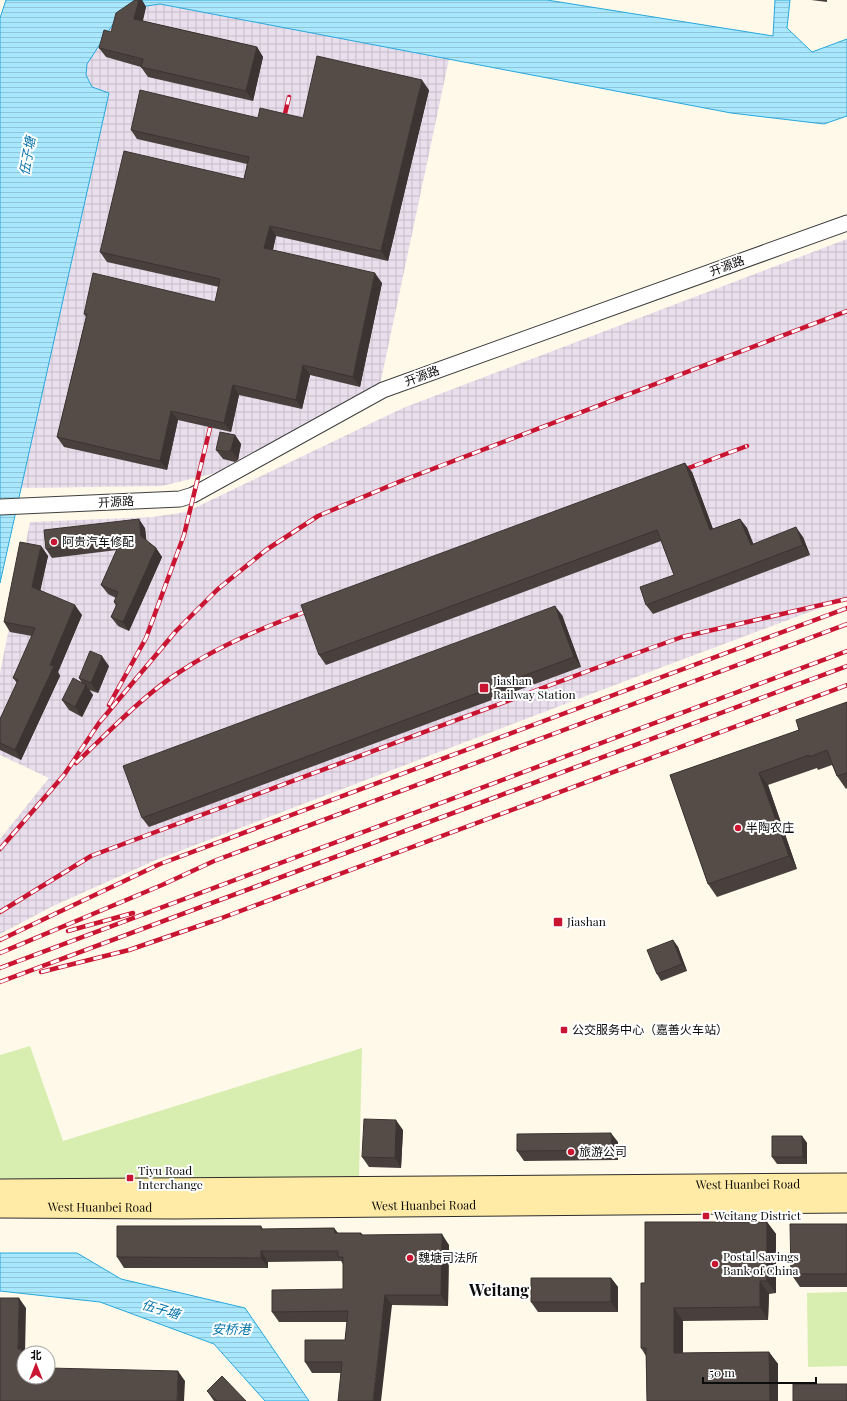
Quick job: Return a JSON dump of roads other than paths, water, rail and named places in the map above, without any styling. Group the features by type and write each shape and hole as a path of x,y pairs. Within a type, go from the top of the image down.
{"street":[{"name":"开源路","path":"0,507 180,499 193,495 383,390 847,222"},
{"name":"West Huanbei Road","path":"0,1190 847,1184"},
{"name":"West Huanbei Road","path":"0,1207 175,1208 847,1202"}],"water":[{"name":"伍子塘","path":"6,0 547,0 773,36 775,0 790,0 787,28 812,52 847,39 847,116 824,124 731,113 160,4 133,8 117,18 87,64 86,75 92,87 109,93 0,583 0,18"},
{"name":"安桥港","path":"0,1253 77,1253 121,1279 245,1308 309,1401 265,1401 214,1344 100,1302 0,1291"}],"railway":[{"path":"283,122 289,97"},
{"path":"0,849 64,775 99,723 176,631 218,589 266,550 318,516 401,481 847,311"},
{"path":"109,705 146,638 184,535 210,428"},
{"path":"678,472 747,446"},
{"path":"0,912 91,856 623,658 682,637 847,599"},
{"path":"0,940 160,864 847,608"},
{"path":"76,763 153,691 181,671 212,652 245,636 313,609"},
{"path":"0,953 162,885 214,861 847,624"},
{"path":"0,968 847,651"},
{"path":"0,982 847,666"},
{"path":"41,972 129,950 219,919 847,685"},
{"path":"68,931 133,913"}],"place":[{"name":"阿贵汽车修配","path":"54,542"},
{"name":"Jiashan Railway Station","path":"484,688"},
{"name":"半陶农庄","path":"738,828"},
{"name":"Jiashan","path":"558,922"},
{"name":"公交服务中心（嘉善火车站）","path":"564,1030"},
{"name":"旅游公司","path":"571,1152"},
{"name":"Tiyu Road Interchange","path":"130,1178"},
{"name":"Weitang District","path":"706,1216"},
{"name":"魏塘司法所","path":"410,1258"},
{"name":"Postal Savings Bank of China","path":"715,1264"}],"district":[{"name":"Weitang","path":"499,1290"}]}
